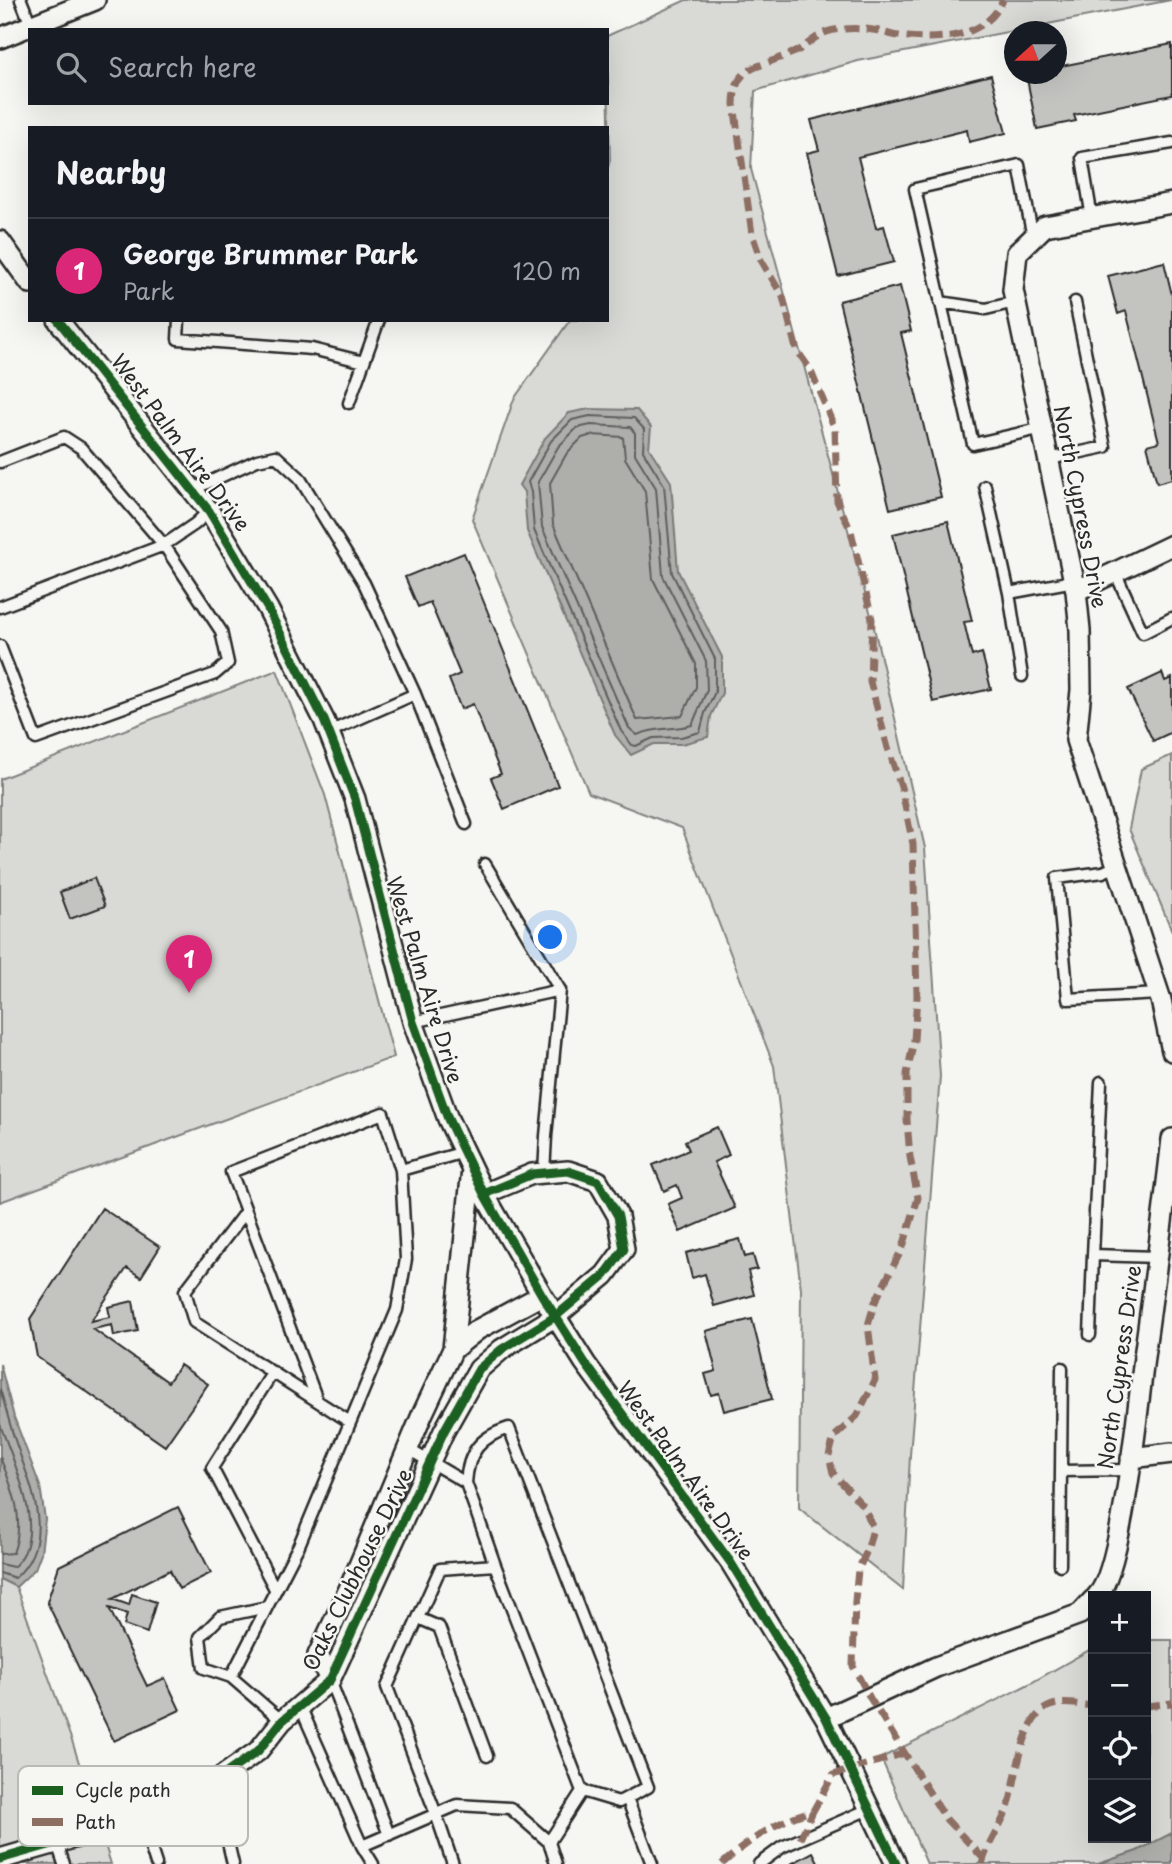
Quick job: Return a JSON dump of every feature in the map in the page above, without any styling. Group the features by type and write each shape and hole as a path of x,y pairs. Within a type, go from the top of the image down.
{"street":[{"path":"0,37 95,0"},
{"path":"1033,238 1045,226 1172,203"},
{"name":"North Cypress Drive","path":"1033,238 1017,253 1013,290 1075,586 1080,630 1080,691 1076,740 1159,994 1172,1051"},
{"path":"0,242 28,280"},
{"name":"West Palm Aire Drive","path":"60,322 209,511 268,609 329,732 355,799 413,1022 448,1119 484,1194 585,1363 731,1563 825,1718 896,1864"},
{"path":"1075,586 1115,572 1172,545"},
{"name":"North Cypress Drive","path":"1103,1591 1116,1545 1130,1464 1163,1246 1172,1139"},
{"path":"453,1349 468,1160"},
{"name":"Oaks Clubhouse Drive","path":"237,1766 258,1751 282,1721 330,1679 444,1431 479,1369 502,1349 555,1316 605,1275 624,1249 618,1216 598,1181 568,1171 532,1174 484,1194"},
{"name":"Oaks Clubhouse Drive","path":"330,1679 318,1655 453,1349 477,1330 542,1295"},
{"path":"1130,1464 1172,1453"},
{"path":"825,1718 936,1667 1080,1614 1088,1605"},
{"name":"Oaks Clubhouse Drive","path":"0,1860 47,1846"}],"lane":[{"path":"21,0 31,25"},
{"path":"1092,218 1082,158 1172,143"},
{"path":"1033,238 1019,166 915,189 972,444 1043,428"},
{"path":"940,302 986,309 1015,302"},
{"path":"1049,459 1105,447 1075,302"},
{"path":"179,322 178,339 312,349 364,362"},
{"path":"349,403 378,322"},
{"path":"0,462 64,437 82,448 164,545 220,631 228,663 215,674 36,739 0,646"},
{"path":"192,490 257,460 276,456 299,477 364,583 415,694 466,824"},
{"path":"985,486 1009,593 1022,676"},
{"path":"0,607 164,545 209,511"},
{"path":"1115,572 1143,633 1172,618"},
{"path":"1009,593 1075,586"},
{"path":"329,732 415,694"},
{"path":"485,864 560,990 544,1173"},
{"path":"1118,866 1103,872 1057,878 1068,999 1159,994"},
{"path":"413,1022 560,990"},
{"path":"1090,1335 1101,1082"},
{"path":"231,1677 299,1545 397,1310 406,1259 401,1171 383,1114 231,1172 317,1401"},
{"path":"401,1171 468,1160"},
{"path":"246,1211 185,1291 194,1322 350,1422"},
{"path":"1093,1255 1163,1246"},
{"path":"1060,1564 1062,1368"},
{"path":"273,1372 212,1468 275,1589"},
{"path":"509,1428 648,1787 619,1802 582,1791 466,1483 467,1463 489,1434 509,1428"},
{"path":"408,1449 466,1483"},
{"path":"1061,1471 1130,1464"},
{"path":"453,1864 387,1688 440,1569 495,1565"},
{"path":"267,1607 220,1617 200,1637 204,1668 231,1677 282,1721"},
{"path":"418,1618 439,1627 487,1756"},
{"path":"330,1679 389,1835"},
{"path":"300,1706 362,1846 373,1864"},
{"path":"549,1842 582,1791"},
{"path":"627,1798 652,1864"},
{"path":"362,1846 457,1805 510,1808 549,1842 554,1859 547,1864"},
{"path":"759,1864 782,1847 869,1809"},
{"path":"58,1846 64,1864"},
{"path":"150,1846 156,1864"},
{"path":"229,1846 233,1864"}],"shaded area":[{"path":"686,0 1171,0 1063,21 1004,21 1004,33 858,61 755,91 751,169 872,619 925,848 940,1076 910,1455 903,1590 799,1508 801,1289 774,1066 682,828 589,793 472,519 514,399 569,322 609,322 609,35"},
{"path":"277,670 325,795 394,1057 0,1202 0,779"},
{"path":"1172,755 1172,931 1129,829 1141,769"},
{"path":"0,1579 16,1587 80,1766 18,1766 18,1846 105,1846 111,1864 0,1864"},
{"path":"1151,1640 1172,1640 1172,1864 927,1864 881,1758 1029,1684 1088,1651 1088,1843 1151,1843"}],"water":[{"path":"589,409 637,410 651,427 649,448 671,482 678,571 722,657 722,693 711,716 708,737 682,744 654,744 631,755 615,735 527,531 524,492 519,485 545,438 569,413"},
{"path":"0,1364 14,1417 40,1486 45,1519 41,1553 35,1569 16,1587 0,1579"},
{"path":"1172,1833 1172,1864 1098,1864 1137,1851"}],"building":[{"path":"1172,44 1172,95 1074,115 1076,121 1037,129 1028,84 1067,84 1067,65"},
{"path":"991,75 1006,133 969,142 967,130 858,157 876,228 884,226 894,262 838,276 807,153 819,150 811,120"},
{"path":"1164,262 1172,295 1172,479 1157,483 1147,445 1159,442 1126,311 1118,314 1108,276"},
{"path":"900,286 911,331 901,333 941,497 890,509 839,301"},
{"path":"948,521 972,621 964,622 972,656 982,653 991,689 933,702 893,534"},
{"path":"464,553 558,786 504,809 491,778 501,774 473,704 461,709 449,679 460,674 430,602 418,607 405,577"},
{"path":"1162,673 1165,681 1172,678 1172,732 1153,741 1128,689"},
{"path":"94,878 105,906 70,919 60,892"},
{"path":"717,1127 729,1155 714,1162 735,1208 680,1232 668,1204 682,1198 677,1185 664,1191 653,1165 689,1150 685,1141"},
{"path":"102,1208 160,1247 141,1277 127,1268 91,1321 110,1317 108,1307 133,1301 138,1331 114,1336 112,1325 93,1329 168,1382 180,1365 208,1384 165,1446 37,1357 30,1319"},
{"path":"740,1239 745,1257 753,1255 757,1269 748,1271 754,1295 714,1306 705,1274 692,1278 686,1253"},
{"path":"752,1319 772,1399 724,1411 719,1393 711,1395 705,1374 716,1371 706,1331"},
{"path":"178,1507 211,1573 179,1589 170,1570 112,1599 129,1605 132,1594 156,1602 147,1633 124,1625 127,1614 109,1608 147,1686 165,1678 180,1710 114,1741 47,1602 59,1566"},
{"path":"813,1852 819,1864 791,1864"}],"marked path":[{"path":"984,1859 946,1819 853,1666 858,1570 873,1529 865,1508 833,1473 829,1456 834,1437 857,1416 875,1380 868,1325 875,1302 903,1247 918,1198 910,1157 907,1120 907,1074 914,1040 917,996 913,844 901,787 870,682 872,619 851,531 837,501 835,429 810,369 796,349 783,297 761,260 752,234 734,104 737,84 745,73 797,51 825,32 857,29 914,37 944,37 973,30 985,23 1003,0"},
{"path":"1151,1705 1172,1703"},
{"path":"982,1864 1009,1804 1026,1735 1032,1722 1040,1712 1050,1706 1088,1706"},
{"path":"722,1864 764,1832 788,1819 813,1811 833,1775 905,1753"},
{"path":"800,1839 813,1811"}],"cycle path":[{"path":"60,322 209,511 268,609 324,720 355,799 413,1022 448,1119 484,1194 585,1363 731,1563 826,1718 896,1864"},
{"path":"237,1766 258,1751 282,1721 330,1680 444,1431 479,1369 502,1349 556,1316 605,1275 624,1249 618,1216 598,1181 568,1171 532,1174 484,1194"},
{"path":"0,1859 46,1846"}],"place":[{"name":"George Brummer Park","path":"189,993"}]}
